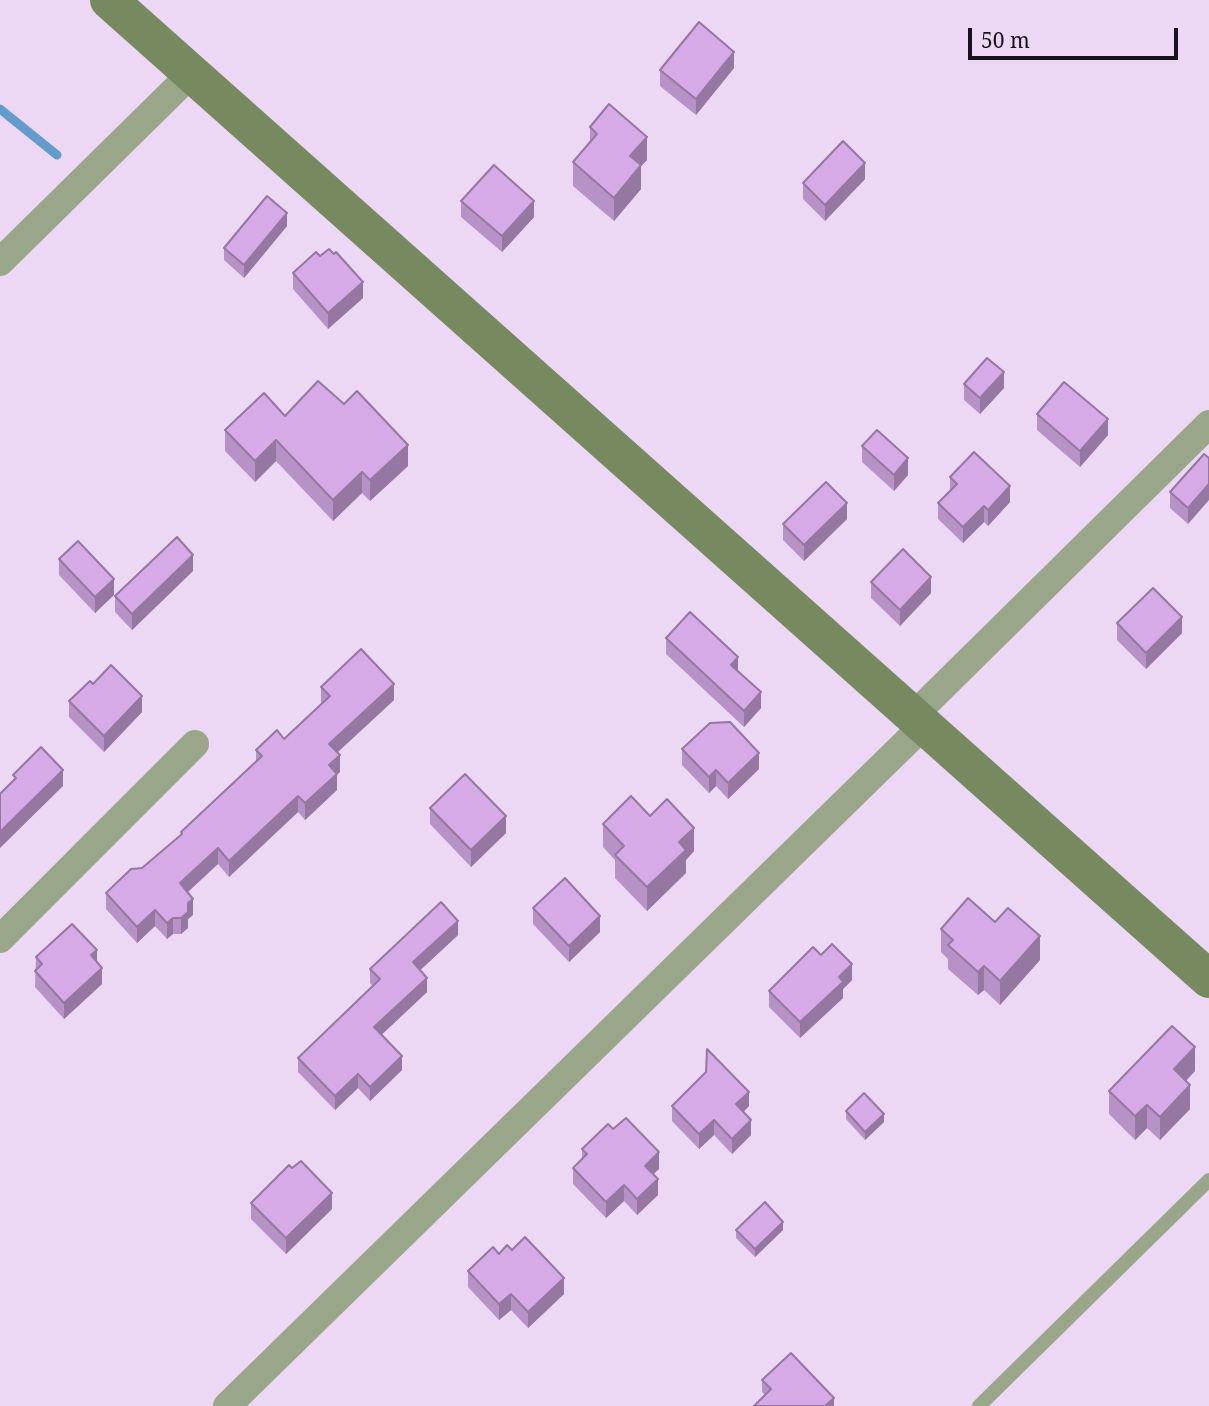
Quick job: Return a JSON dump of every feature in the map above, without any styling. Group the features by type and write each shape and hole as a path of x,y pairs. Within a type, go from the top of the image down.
{"street":[{"path":"110,0 1209,979"},
{"path":"0,262 192,73"},
{"path":"227,1406 919,720 1209,424"},
{"path":"0,939 195,744"}],"lane":[{"path":"979,1406 1209,1180"}],"building":[{"path":"699,22 734,52 696,99 660,70"},
{"path":"609,104 647,137 630,156 641,165 614,198 573,162 597,134 590,127"},
{"path":"843,141 865,163 825,205 803,183"},
{"path":"494,165 534,201 502,236 461,201"},
{"path":"267,196 287,213 244,265 224,248"},
{"path":"329,249 334,254 336,252 363,282 328,313 293,273 316,252 320,256"},
{"path":"987,358 1004,372 980,398 964,384"},
{"path":"318,381 344,404 357,391 408,445 370,480 362,472 333,500 276,440 255,461 225,430 264,393 285,416"},
{"path":"1064,382 1108,419 1080,451 1037,414"},
{"path":"877,430 908,458 894,475 862,446"},
{"path":"974,452 1010,486 988,510 984,506 963,527 938,503 957,484 950,477"},
{"path":"1204,454 1209,458 1209,484 1188,508 1170,492"},
{"path":"826,482 847,503 804,545 783,524"},
{"path":"177,537 193,555 132,614 115,596"},
{"path":"78,541 114,579 95,597 59,559"},
{"path":"903,549 931,577 900,610 871,582"},
{"path":"1153,588 1182,617 1146,653 1117,623"},
{"path":"690,612 738,657 731,665 761,692 744,711 666,638"},
{"path":"361,649 394,684 329,744 340,755 329,765 337,774 305,803 298,796 229,861 218,848 180,883 193,899 188,903 188,912 181,918 173,918 167,923 155,910 137,927 106,893 131,869 142,868 182,834 181,832 262,756 256,750 277,730 284,739 330,696 321,687"},
{"path":"111,665 142,696 104,736 69,701 90,681 93,684"},
{"path":"730,722 759,753 728,783 716,770 709,777 682,749 710,723"},
{"path":"41,747 63,770 0,832 0,794 16,778 13,775"},
{"path":"465,774 506,816 471,850 430,808"},
{"path":"631,796 650,816 667,799 694,828 679,842 686,850 647,887 615,855 624,846 603,824"},
{"path":"565,878 600,916 569,946 533,908"},
{"path":"968,898 995,922 1008,908 1040,936 1000,981 984,966 978,972 948,945 953,940 941,929"},
{"path":"441,902 458,921 413,962 427,978 374,1027 402,1056 370,1087 358,1074 335,1096 298,1058 380,979 370,969"},
{"path":"72,924 97,950 91,955 102,968 64,1003 35,971 42,964 36,957"},
{"path":"832,944 852,964 839,977 843,982 800,1022 769,991 813,947 821,955"},
{"path":"1172,1026 1195,1047 1174,1069 1190,1085 1160,1117 1147,1105 1135,1116 1109,1091"},
{"path":"707,1049 749,1092 736,1104 751,1120 732,1139 714,1120 699,1134 672,1106 706,1072"},
{"path":"864,1093 884,1114 865,1132 846,1111"},
{"path":"626,1118 659,1152 645,1166 658,1179 637,1199 624,1185 606,1202 573,1168 587,1154 582,1149 608,1124 613,1129"},
{"path":"301,1161 332,1193 286,1238 251,1203 289,1165 292,1168"},
{"path":"765,1202 783,1222 755,1249 736,1230"},
{"path":"525,1237 564,1278 528,1312 511,1294 499,1304 468,1271 493,1247 499,1254 507,1245 512,1250"},
{"path":"791,1353 834,1398 825,1406 754,1406 771,1389 762,1380"}],"waterway":[{"path":"0,109 57,155"}]}
